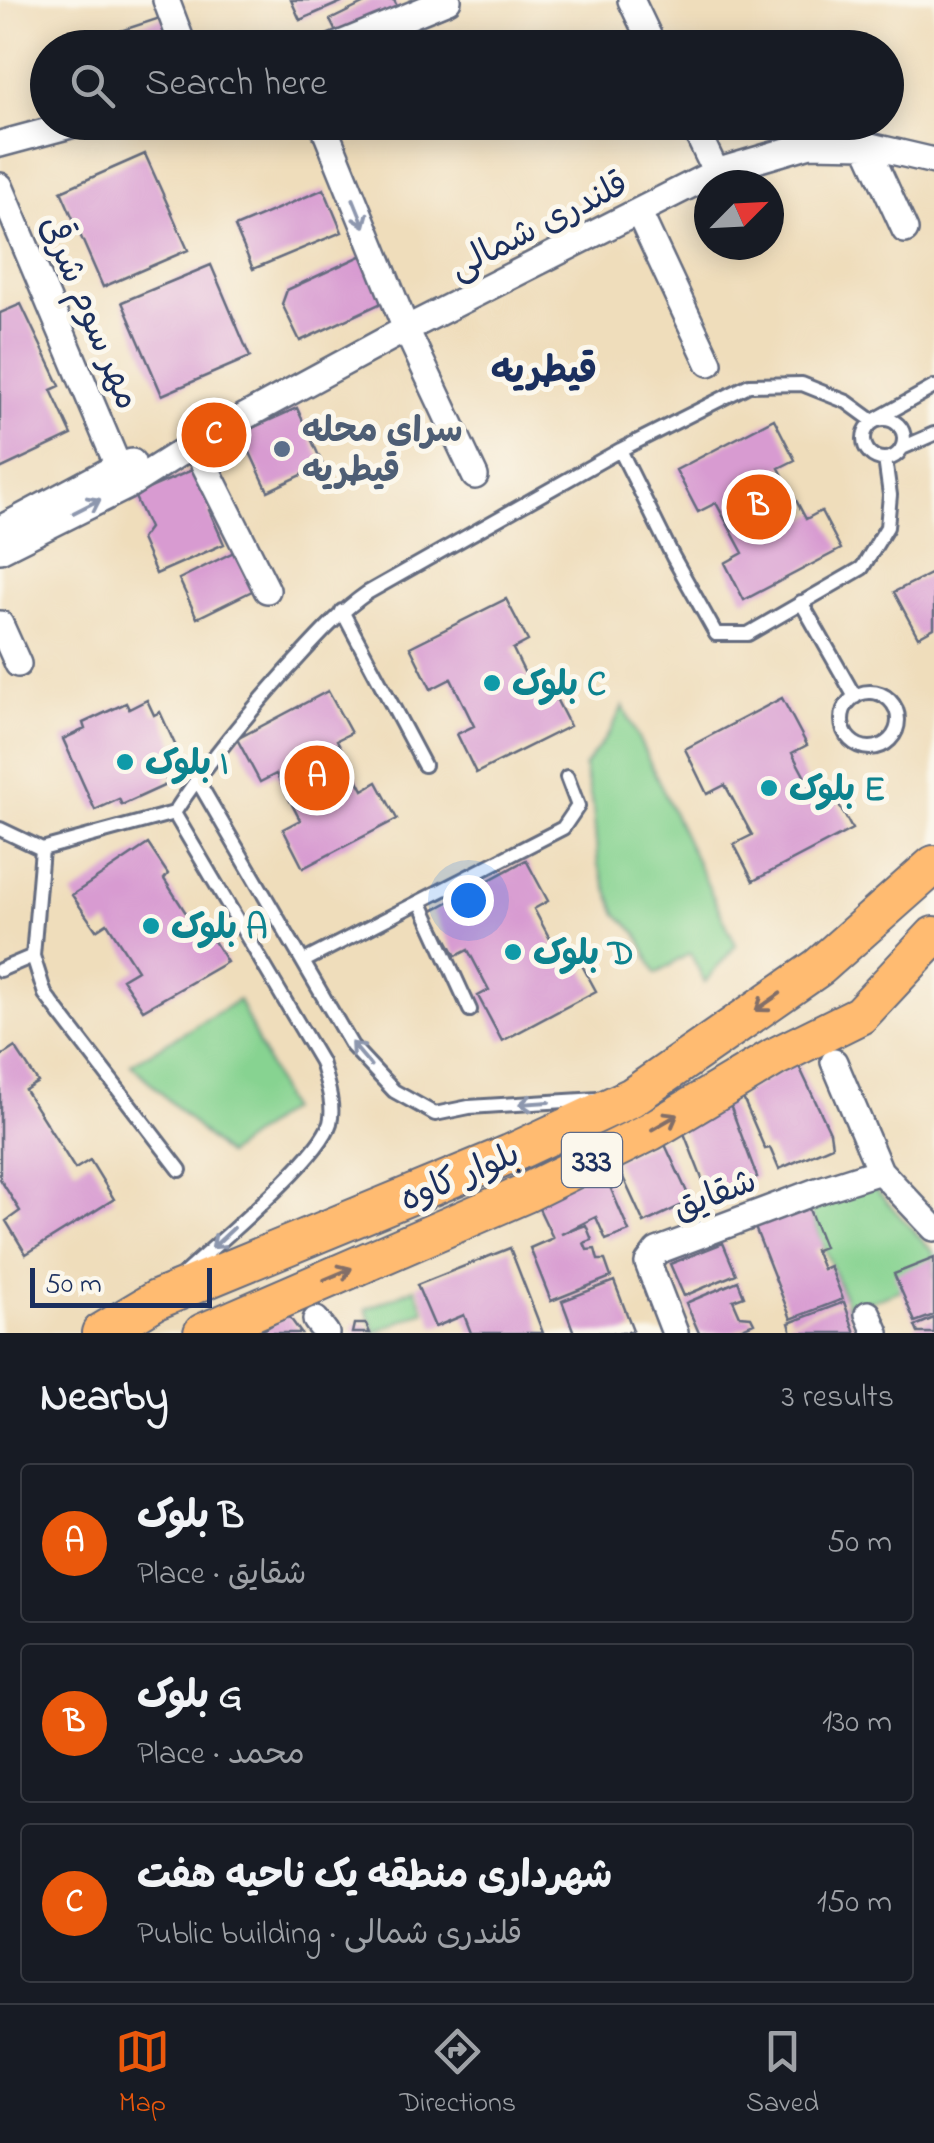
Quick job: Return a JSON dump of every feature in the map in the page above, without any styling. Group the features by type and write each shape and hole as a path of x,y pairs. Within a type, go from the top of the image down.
{"main road":[{"name":"بلوار کاوه","path":"102,1333 156,1300 510,1154 632,1096 819,967 934,865"},
{"path":"872,920 880,954 895,962 922,950"},
{"name":"بلوار کاوه","path":"203,1333 526,1193 651,1130 775,1058 860,1015 922,950"},
{"path":"819,967 838,968 852,978 860,994 860,1015"}],"street":[{"path":"166,0 177,30"},
{"path":"367,30 412,8 448,0"},
{"path":"631,0 645,30"},
{"path":"0,144 30,136"},
{"path":"329,140 406,329 475,476"},
{"path":"701,140 715,170"},
{"name":"قلندری شمالی","path":"723,170 810,144 866,145 934,161"},
{"path":"866,145 904,230"},
{"name":"قلندری شمالی","path":"0,550 126,486 194,444 406,329 694,184"},
{"name":"مهر سوم شرقی","path":"0,186 118,466"},
{"path":"639,213 709,363"},
{"path":"194,444 266,590"},
{"name":"قلندری شمالی","path":"0,530 118,466 194,444"},
{"path":"0,624 18,664"},
{"path":"834,1062 880,1170 934,1228"},
{"name":"شقایق","path":"675,1333 648,1263 657,1252 880,1170"}],"lane":[{"path":"0,830 42,849 174,812 252,709 342,611 367,593 620,450 749,385 802,384 847,402 873,421 886,418 898,424 904,435 902,448"},
{"path":"934,387 873,421 864,431 864,444 872,456 885,459 934,434"},
{"path":"620,450 716,634 748,634 862,568 887,527 890,495 885,459"},
{"path":"801,602 855,697"},
{"path":"342,611 424,765"},
{"path":"869,692 892,704 897,713 896,731 884,744 875,748 858,745 845,732 842,714 855,697 869,692"},
{"path":"304,961 563,828 578,806 567,777"},
{"path":"196,778 352,1046 394,1091 436,1114 632,1096"},
{"path":"156,1300 290,1176 317,1145 330,1122 330,1095 321,1062 174,812"},
{"path":"42,849 33,956 45,994 180,1170"},
{"path":"421,903 470,1010"},
{"path":"0,970 33,956"}],"green space":[{"path":"623,706 736,945 705,982 690,953 656,974 637,933 617,914 598,865 593,808 584,767 610,732"},
{"path":"239,1000 288,1109 226,1155 131,1064"},
{"path":"862,1185 876,1190 934,1253 934,1278 849,1309 808,1207"},
{"path":"415,1288 425,1311 375,1332 366,1309"}],"building":[{"path":"291,0 346,0 300,20"},
{"path":"371,0 394,0 408,30 335,30 330,20"},
{"path":"166,16 170,30 123,30"},
{"path":"145,154 188,250 103,287 61,191"},
{"path":"324,189 342,232 253,269 235,227"},
{"path":"365,254 386,301 300,341 282,304 287,290"},
{"path":"211,265 250,357 162,395 122,302"},
{"path":"21,304 60,386 51,390 72,435 0,469 0,313"},
{"name":"سرای محله قیطریه","path":"297,408 323,465 268,491 241,433"},
{"path":"774,419 795,460 779,468 806,519 821,511 841,549 744,600 725,563 743,553 716,503 698,512 676,470"},
{"path":"199,467 215,504 209,510 224,544 156,574 141,539 149,528 134,495"},
{"path":"236,551 254,590 197,618 179,579"},
{"path":"934,572 934,628 918,637 894,592"},
{"name":"بلوک C","path":"506,599 528,641 513,649 535,694 550,687 570,726 476,773 457,734 474,726 451,679 431,689 410,647"},
{"path":"328,691 351,733 337,740 363,790 377,782 397,819 303,868 283,829 300,820 276,774 260,782 237,739"},
{"name":"بلوک E","path":"782,698 807,745 792,753 817,800 832,792 852,829 753,881 734,844 752,835 725,785 707,794 685,749"},
{"name":"بلوک I","path":"147,700 154,715 160,712 178,751 173,753 181,770 165,777 168,784 122,805 119,799 95,810 63,739 85,729 83,723 126,703 129,709"},
{"name":"بلوک A","path":"148,844 168,874 164,879 199,933 206,928 227,962 143,1010 122,979 137,970 107,923 96,930 72,895"},
{"name":"بلوک D","path":"526,860 548,901 534,909 558,954 572,947 596,991 502,1041 478,996 489,990 468,950 456,956 432,911"},
{"path":"15,1047 38,1082 25,1090 75,1169 90,1160 114,1199 26,1254 6,1221 20,1211 0,1179 0,1057"},
{"path":"797,1062 830,1132 832,1146 779,1169 770,1148 765,1149 743,1098 746,1092"},
{"path":"727,1097 757,1177 708,1194 680,1123"},
{"path":"662,1138 691,1201 644,1223 615,1160"},
{"path":"602,1168 629,1231 606,1240 596,1217 561,1234 586,1225 592,1240 584,1243 587,1250 595,1249 598,1260 605,1260 611,1277 551,1301 530,1248 553,1238 534,1198"},
{"path":"807,1204 824,1247 815,1250 823,1269 830,1266 843,1299 791,1319 754,1225"},
{"path":"723,1243 736,1274 684,1296 670,1264"},
{"path":"510,1248 543,1333 471,1333 464,1315 435,1327 417,1285"},
{"path":"934,1258 934,1315 915,1322 894,1274"},
{"path":"614,1281 633,1330 574,1333 562,1301"},
{"path":"738,1281 744,1296 733,1300 740,1316 751,1317 754,1323 731,1333 699,1333 686,1303"},
{"path":"844,1302 855,1333 792,1333 789,1323"},
{"path":"288,1315 301,1333 259,1333"},
{"path":"934,1318 934,1333 918,1333 915,1326"},
{"path":"354,1324 366,1324 370,1333 352,1333"}],"place":[{"name":"شهرداری منطقه یک ناحیه هفت","path":"214,435"},
{"name":"سرای محله قیطریه","path":"282,449"},
{"name":"بلوک G","path":"759,507"},
{"name":"بلوک C","path":"492,683"},
{"name":"بلوک I","path":"125,762"},
{"name":"بلوک B","path":"317,778"},
{"name":"بلوک E","path":"769,788"},
{"name":"بلوک A","path":"151,926"},
{"name":"بلوک D","path":"513,952"}],"district":[{"name":"قیطریه","path":"544,369"}]}
